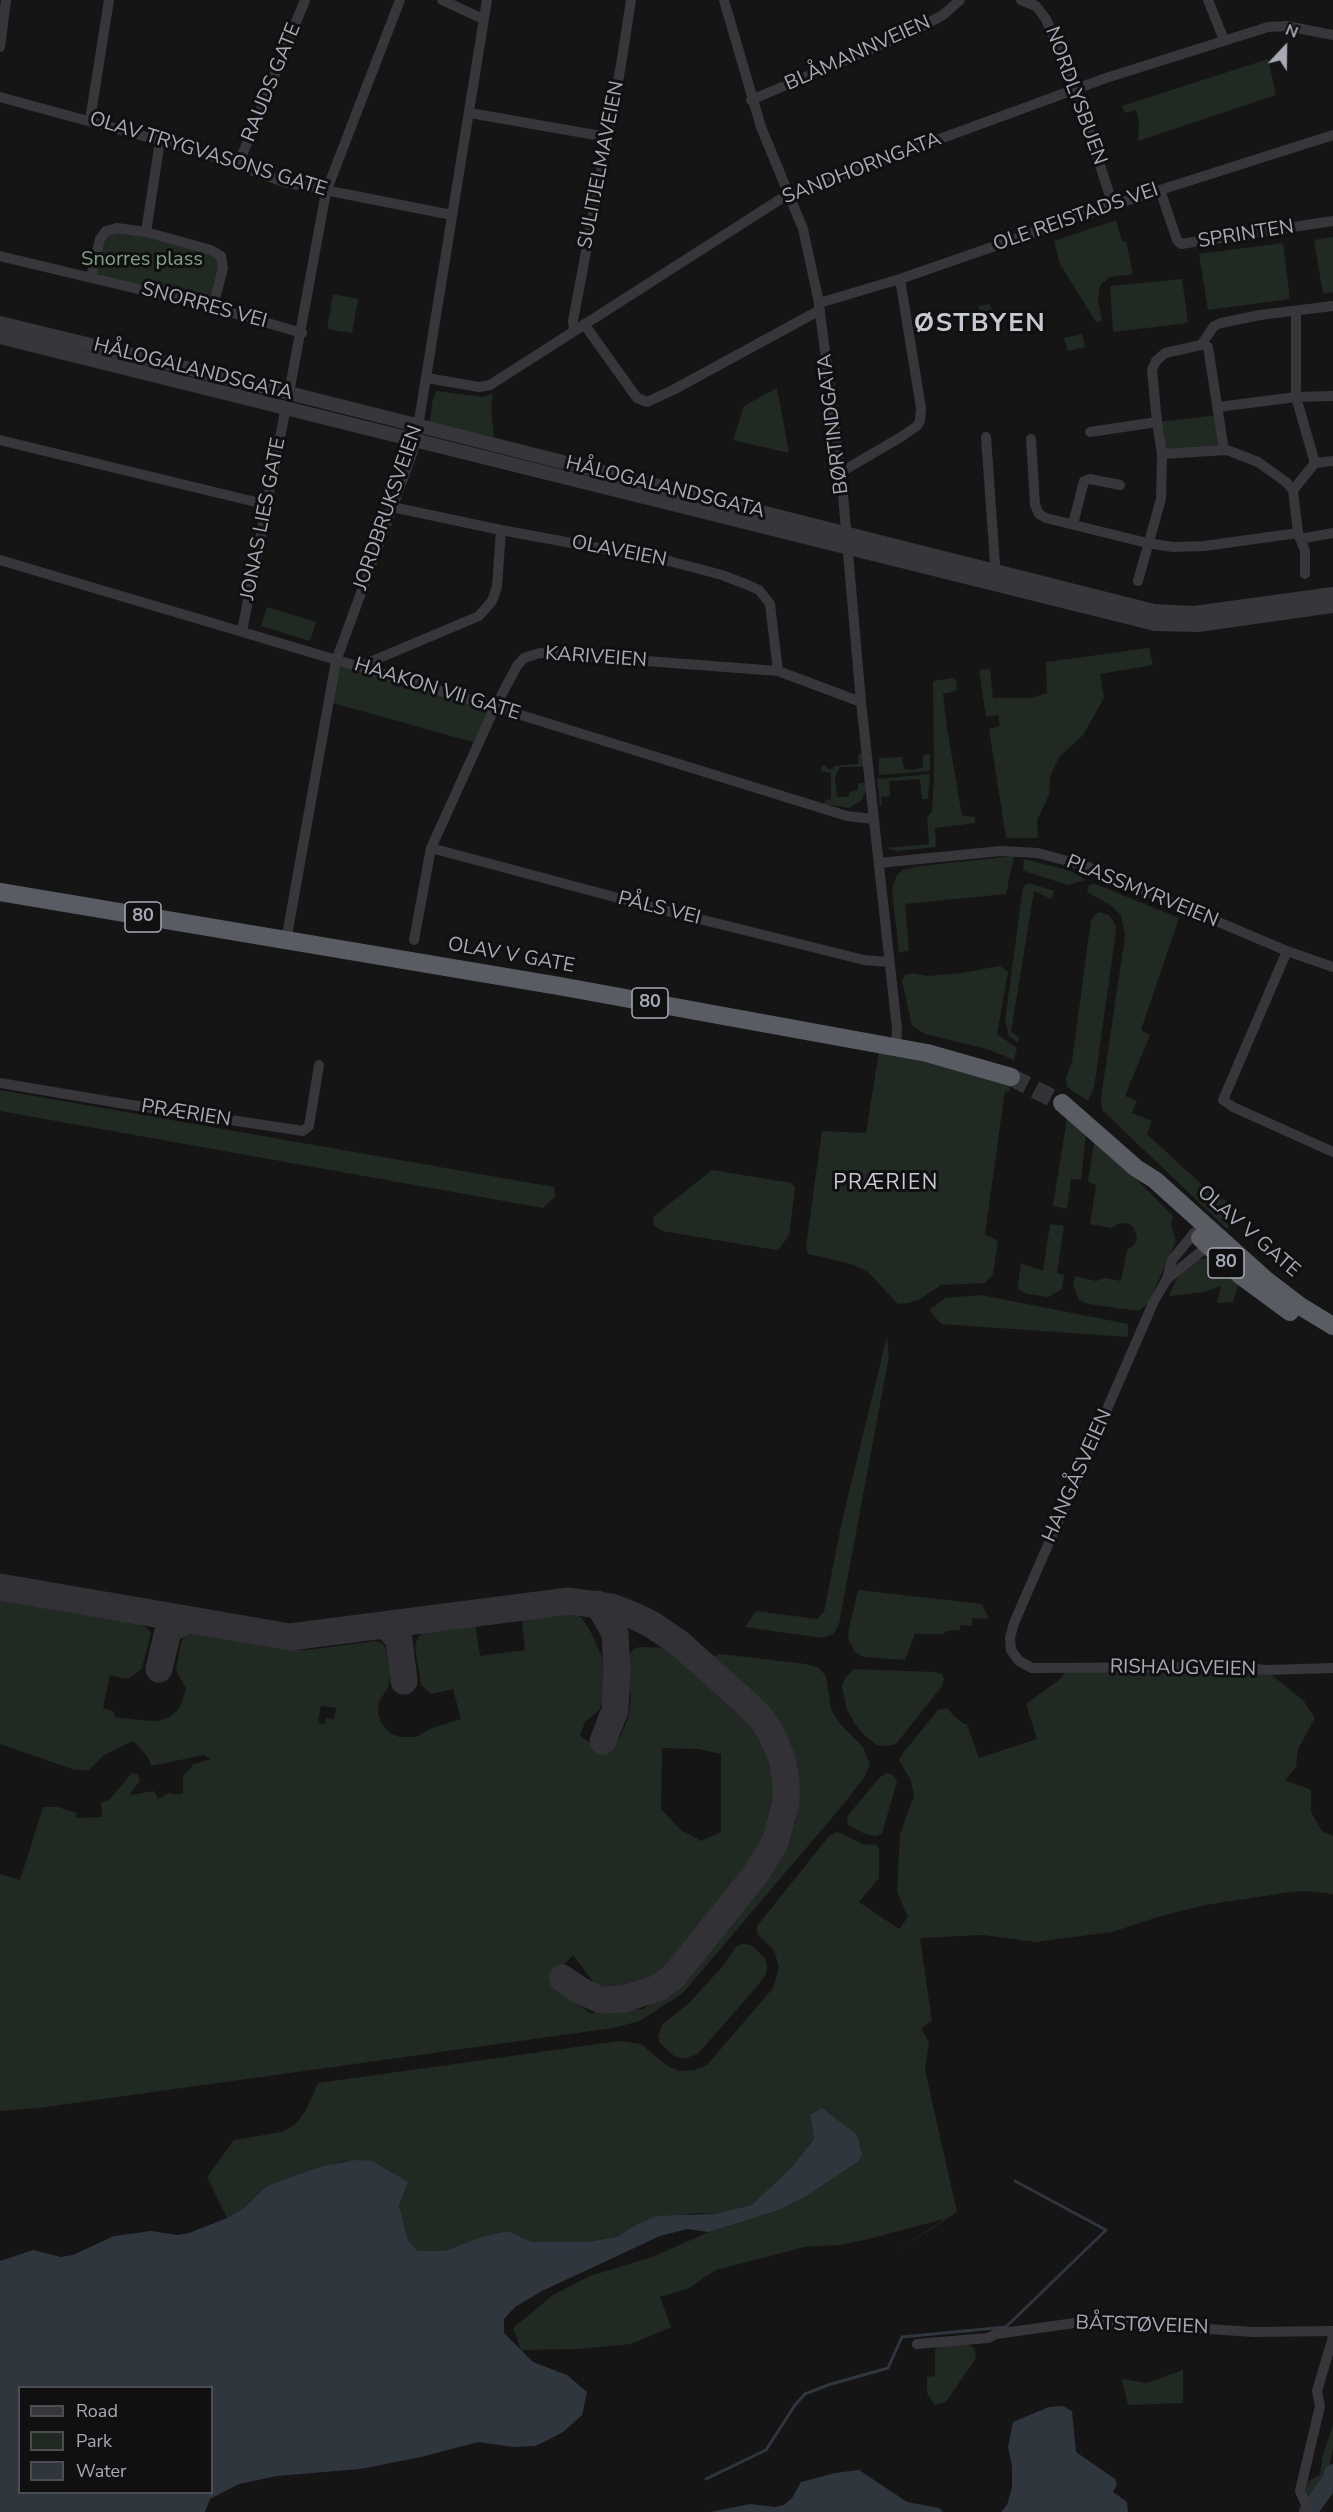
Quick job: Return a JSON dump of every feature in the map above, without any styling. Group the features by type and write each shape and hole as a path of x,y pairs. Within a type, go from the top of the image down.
{"highway":[{"name":"OLAV V GATE","path":"0,892 559,986 896,1047 952,1058 1011,1077"},
{"name":"OLAV V GATE","path":"1062,1103 1136,1168 1148,1186 1205,1236 1258,1290 1333,1337"},
{"name":"OLAV V GATE","path":"1205,1236 1312,1314 1333,1326"}],"street":[{"path":"0,47 6,0"},
{"path":"90,120 109,0"},
{"name":"RAUDS GATE","path":"238,165 305,0"},
{"name":"JONAS LIES GATE","path":"242,631 302,333 326,192 400,0"},
{"path":"442,0 483,19"},
{"name":"JORDBRUKSVEIEN","path":"286,941 336,661 417,433 487,0"},
{"name":"SULITJELMAVEIEN","path":"579,327 573,321 631,0"},
{"name":"BØRTINDGATA","path":"724,0 751,100 811,258 820,307 841,472 861,702 879,863"},
{"name":"BLÅMANNVEIEN","path":"751,100 912,33 943,15 960,0"},
{"name":"NORDLYSBUEN","path":"1021,0 1036,6 1044,14 1074,90 1113,205"},
{"path":"1208,0 1224,40"},
{"name":"SANDHORNGATA","path":"427,378 479,387 490,385 721,235 789,195 1074,90 1268,27 1281,26 1333,35"},
{"name":"OLAV TRYGVASONS GATE","path":"0,97 90,120 238,165 285,182 326,192 452,215"},
{"path":"470,113 607,137"},
{"name":"OLE REISTADS VEI","path":"579,327 637,398 647,402 673,390 820,307 1113,205 1333,135"},
{"path":"146,232 160,141"},
{"name":"SPRINTEN","path":"1160,190 1177,240 1181,244 1333,221"},
{"path":"91,278 100,239 106,231 117,228 146,232 211,250 221,256 223,268 213,307"},
{"name":"SNORRES VEI","path":"0,256 213,307 302,333"},
{"path":"841,472 902,437 920,421 921,408 900,279"},
{"path":"1138,581 1161,500 1162,454 1153,364 1170,351 1201,345 1214,326 1221,323 1333,306"},
{"path":"1296,311 1296,397 1315,463"},
{"name":"HÅLOGALANDSGATA","path":"0,323 848,548 1165,613 1206,612 1333,594"},
{"name":"HÅLOGALANDSGATA","path":"0,337 287,400"},
{"path":"1209,347 1224,450"},
{"path":"1218,407 1296,397 1333,396"},
{"path":"1090,432 1157,422"},
{"name":"HÅLOGALANDSGATA","path":"417,433 847,534 1164,625 1198,625 1333,606"},
{"path":"986,437 996,578"},
{"path":"1031,439 1036,510 1046,518 1147,543 1192,547 1333,533"},
{"path":"0,441 268,505"},
{"path":"1162,454 1224,450 1258,462 1286,482 1293,490 1299,536 1305,551 1305,574"},
{"path":"1293,490 1315,463 1333,461"},
{"path":"1073,524 1084,481 1090,479 1120,485"},
{"name":"OLAVEIEN","path":"392,507 669,561 722,575 759,590 770,604 778,672"},
{"path":"358,667 479,616 492,601 497,587 501,530"},
{"name":"HAAKON VII GATE","path":"0,560 495,707 815,807 847,816 873,819"},
{"name":"KARIVEIEN","path":"414,940 431,848 495,707 517,666 524,658 540,653 778,672 861,702"},
{"name":"PÅLS VEI","path":"431,848 663,910 864,960 889,962"},
{"name":"PLASSMYRVEIEN","path":"879,863 1001,851 1038,853 1086,866 1287,951 1333,967"},
{"path":"879,863 897,1029 896,1047"},
{"path":"1287,951 1223,1100 1233,1107 1333,1152"},
{"name":"PRÆRIEN","path":"0,1083 303,1131 309,1126 319,1065"},
{"path":"1167,1279 1173,1260 1205,1236"},
{"path":"1167,1279 1205,1236"},
{"name":"HANGÅSVEIEN","path":"1032,1668 1019,1661 1011,1650 1010,1638 1014,1623 1154,1301 1167,1279"},
{"name":"RISHAUGVEIEN","path":"1032,1668 1235,1667 1267,1670 1333,1668"},
{"name":"BÅTSTØVEIEN","path":"917,2344 988,2338 996,2334 1089,2321 1253,2332 1333,2331"},
{"path":"1307,2506 1300,2492 1320,2406 1317,2391 1333,2337"}],"green space":[{"path":"1268,59 1276,95 1138,141 1139,121 1136,110 1125,113 1122,106"},
{"path":"1116,220 1122,242 1126,241 1133,274 1110,277 1100,285 1098,300 1102,321 1096,322 1060,264 1054,241"},
{"name":"Snorres plass","path":"117,228 221,256 213,307 91,277 100,239"},
{"path":"1333,237 1333,292 1323,294 1314,240"},
{"path":"1283,243 1290,299 1208,310 1199,254"},
{"path":"1182,279 1188,323 1113,332 1110,286"},
{"path":"333,294 358,299 352,333 327,329"},
{"path":"990,304 994,317 983,318 978,306"},
{"path":"1082,334 1085,347 1068,351 1064,338"},
{"path":"777,388 789,453 733,440 744,406"},
{"path":"436,391 483,397 493,394 491,407 494,438 430,422"},
{"path":"1219,415 1224,450 1162,454 1157,422"},
{"path":"267,607 316,622 310,641 261,626"},
{"path":"1149,648 1153,665 1100,674 1104,698 1083,735 1059,757 1050,777 1049,795 1037,820 1038,838 1006,838 989,729 1000,726 998,715 986,717 979,670 990,669 993,698 1032,698 1047,693 1046,662"},
{"path":"336,661 495,707 480,744 329,702"},
{"path":"954,678 957,682 956,691 943,694 947,728 962,816 975,817 975,823 935,828 936,847 898,851 886,848 929,844 927,817 932,812 934,776 933,681"},
{"path":"862,753 863,767 840,767 835,777 837,797 849,797 849,792 858,790 858,783 865,783 866,791 861,801 849,808 824,804 826,799 831,800 831,781 830,773 821,771 821,766 833,769 833,766 858,764 859,754"},
{"path":"930,754 930,771 879,775 879,758 902,757 904,769 913,770 923,767 923,755"},
{"path":"930,774 928,799 922,799 920,779 889,781 890,796 881,797 882,805 880,805 877,779"},
{"path":"1014,856 1006,894 905,904 909,950 899,953 892,889 897,875 902,870"},
{"path":"1024,859 1071,871 1086,880 1068,885 1030,873 1023,870"},
{"path":"1029,883 1054,891 1051,899 1034,891 1011,1032 1019,1037 1018,1043 1009,1036 1005,1020 1023,887"},
{"path":"1095,884 1179,918 1141,1030 1150,1035 1125,1096 1137,1101 1132,1113 1152,1121 1147,1134 1214,1196 1225,1200 1236,1218 1227,1229 1102,1110 1101,1098 1125,936 1121,915 1112,906 1087,892 1089,885"},
{"path":"1098,912 1109,915 1116,926 1116,931 1094,1088 1088,1101 1067,1087 1066,1079 1072,1061 1091,920"},
{"path":"1000,966 1008,972 997,1034 1017,1048 1014,1060 987,1049 925,1034 912,1026 902,981 905,975 911,973 928,976 961,973"},
{"path":"879,1051 931,1061 1010,1083 1009,1092 1005,1091 985,1234 998,1241 993,1274 985,1283 941,1285 920,1299 898,1304 867,1271 851,1264 808,1254 806,1245 822,1131 866,1133"},
{"path":"0,1090 554,1187 555,1196 543,1208 0,1111"},
{"path":"1067,1118 1086,1133 1081,1180 1071,1179 1067,1209 1053,1206"},
{"path":"1095,1137 1173,1216 1171,1225 1176,1241 1148,1304 1139,1311 1088,1304 1079,1300 1073,1284 1075,1276 1096,1281 1105,1278 1121,1281 1127,1250 1134,1245 1137,1238 1134,1228 1128,1223 1118,1224 1112,1228 1090,1224 1096,1185 1088,1182"},
{"path":"712,1170 792,1183 795,1188 789,1235 780,1248 776,1250 662,1231 653,1224 654,1216"},
{"path":"1050,1224 1064,1226 1057,1273 1064,1275 1062,1289 1048,1297 1027,1294 1019,1290 1018,1285 1021,1263 1043,1271"},
{"path":"1211,1257 1239,1283 1233,1302 1217,1303 1221,1286 1204,1292 1169,1296 1176,1280 1186,1267 1196,1260"},
{"path":"981,1295 1128,1324 1128,1337 941,1324 929,1310 945,1298"},
{"path":"887,1336 889,1356 839,1624 834,1633 823,1638 745,1627 756,1611 817,1619 824,1612 842,1521"},
{"path":"858,1590 982,1604 989,1619 972,1618 972,1626 960,1625 960,1630 946,1631 944,1634 915,1634 905,1660 864,1657 855,1652 848,1639"},
{"path":"0,1599 136,1623 146,1627 151,1633 142,1668 126,1679 110,1675 103,1708 113,1711 115,1717 139,1720 157,1721 170,1717 179,1709 186,1689 176,1670 181,1643 185,1635 194,1633 282,1649 306,1650 377,1641 386,1649 390,1676 388,1688 379,1701 378,1712 381,1723 391,1734 400,1737 416,1737 432,1728 461,1719 453,1689 431,1694 421,1685 415,1646 418,1637 425,1631 475,1623 480,1656 525,1650 522,1623 525,1616 568,1613 581,1617 590,1630 604,1661 605,1693 599,1710 585,1722 580,1736 606,1754 619,1739 628,1718 631,1698 626,1677 627,1660 633,1649 640,1647 672,1648 748,1718 763,1737 770,1753 775,1775 774,1807 768,1832 756,1854 679,1956 663,1972 646,1982 628,1987 612,1988 596,1985 573,1955 548,1982 590,2013 643,2009 662,1998 684,1980 782,1852 795,1822 799,1795 796,1767 778,1722 765,1704 712,1658 719,1654 806,1664 819,1668 826,1676 831,1709 840,1724 863,1747 870,1765 865,1776 847,1800 683,1993 640,2021 613,2028 38,2108 0,2111 0,1874 20,1880 43,1807 58,1807 76,1813 77,1818 102,1817 101,1803 110,1799 132,1773 138,1774 140,1780 130,1795 154,1791 158,1799 170,1792 170,1794 183,1794 183,1776 194,1764 211,1759 204,1755 151,1766 148,1757 133,1741 104,1755 89,1770 75,1770 0,1744","holes":["321,1706 336,1708 334,1719 326,1718 325,1724 318,1723","662,1748 698,1749 721,1754 721,1832 701,1841 681,1830 661,1809"]},
{"path":"1235,1667 1270,1674 1303,1700 1315,1718 1298,1749 1296,1767 1285,1780 1311,1790 1311,1812 1322,1831 1333,1836 1333,1894 1309,1891 1291,1892 1205,1905 1112,1932 1035,1942 983,1935 920,1938 932,2021 921,2028 929,2042 925,2070 957,2212 891,2255 944,2219 865,2240 839,2245 804,2247 716,2270 687,2289 660,2297 671,2327 631,2344 580,2349 521,2350 513,2328 553,2295 590,2276 652,2257 709,2232 776,2211 859,2161 861,2148 810,2116 814,2139 792,2167 752,2206 715,2214 694,2213 634,2226 617,2237 587,2242 532,2242 508,2231 481,2237 445,2251 417,2251 408,2240 399,2205 372,2161 343,2161 274,2183 264,2188 244,2208 227,2218 207,2177 234,2140 282,2132 296,2124 306,2110 318,2083 619,2041 641,2044 666,2065 679,2071 695,2070 707,2065 773,1988 779,1967 774,1950 757,1934 757,1926 830,1835 837,1832 863,1844 876,1845 879,1849 879,1878 859,1902 899,1929 908,1917 897,1892 900,1834 914,1796 911,1781 899,1760 938,1710 947,1708 964,1724 967,1724 979,1758 1037,1739 1026,1704 1060,1679 1070,1668"},
{"path":"854,1669 934,1672 942,1674 944,1679 942,1686 896,1744 877,1745 865,1736 847,1710 842,1686 846,1677"},
{"path":"887,1773 893,1775 897,1782 882,1833 876,1836 865,1834 848,1825 849,1814 880,1777"},
{"path":"743,1944 751,1945 765,1958 766,1974 698,2054 683,2059 674,2056 660,2043 658,2036 662,2025 690,2002 723,1966 736,1947"},
{"path":"968,2344 975,2349 976,2358 946,2402 935,2405 927,2393 927,2377 935,2376 935,2349 938,2346"},
{"path":"1183,2370 1183,2403 1128,2405 1122,2379 1147,2383"},
{"path":"1333,2426 1330,2479 1310,2505 1305,2493 1308,2482 1320,2474 1323,2454"}],"water":[{"path":"822,2108 857,2135 862,2154 859,2161 808,2195 776,2211 709,2232 687,2229 660,2236 542,2291 515,2307 504,2319 504,2333 533,2362 567,2375 587,2392 582,2415 563,2432 535,2446 513,2447 478,2442 421,2457 360,2469 277,2476 239,2484 210,2499 205,2512 0,2512 0,2261 33,2250 61,2257 73,2255 114,2236 151,2231 177,2235 189,2233 227,2218 244,2208 264,2188 274,2183 323,2166 355,2160 372,2161 408,2182 399,2205 408,2240 417,2251 445,2251 481,2237 508,2231 532,2242 587,2242 617,2237 656,2216 715,2214 752,2205 792,2167 814,2139 810,2115"},
{"path":"1063,2406 1072,2411 1076,2452 1115,2479 1117,2485 1113,2492 1127,2502 1128,2512 1001,2512 1007,2505 1012,2488 1012,2466 1008,2447 1013,2422 1049,2407"},
{"path":"859,2470 907,2502 939,2508 943,2512 710,2512 750,2504 775,2507 784,2505 792,2498 801,2482 835,2473"}],"waterway":[{"path":"706,2479 766,2450 795,2405 805,2394 888,2368 902,2337 1006,2327 1106,2230 1015,2181"},
{"path":"1308,2512 1332,2479 1333,2473"}],"taxiway":[{"path":"0,1587 290,1637 569,1601 612,1607 651,1624 679,1643 745,1702 762,1719 773,1737 782,1759 786,1781 786,1802 775,1843 755,1875 674,1976 658,1988 624,1999 601,2000 581,1991 562,1978"},
{"path":"598,1604 615,1633 617,1669 615,1710 603,1741"},
{"path":"159,1669 170,1629 188,1620"},
{"path":"383,1625 391,1630 399,1640 404,1681"}],"tunnel":[{"path":"1011,1077 1062,1103"}],"district":[{"name":"ØSTBYEN","path":"980,325"},
{"name":"PRÆRIEN","path":"886,1184"}]}
